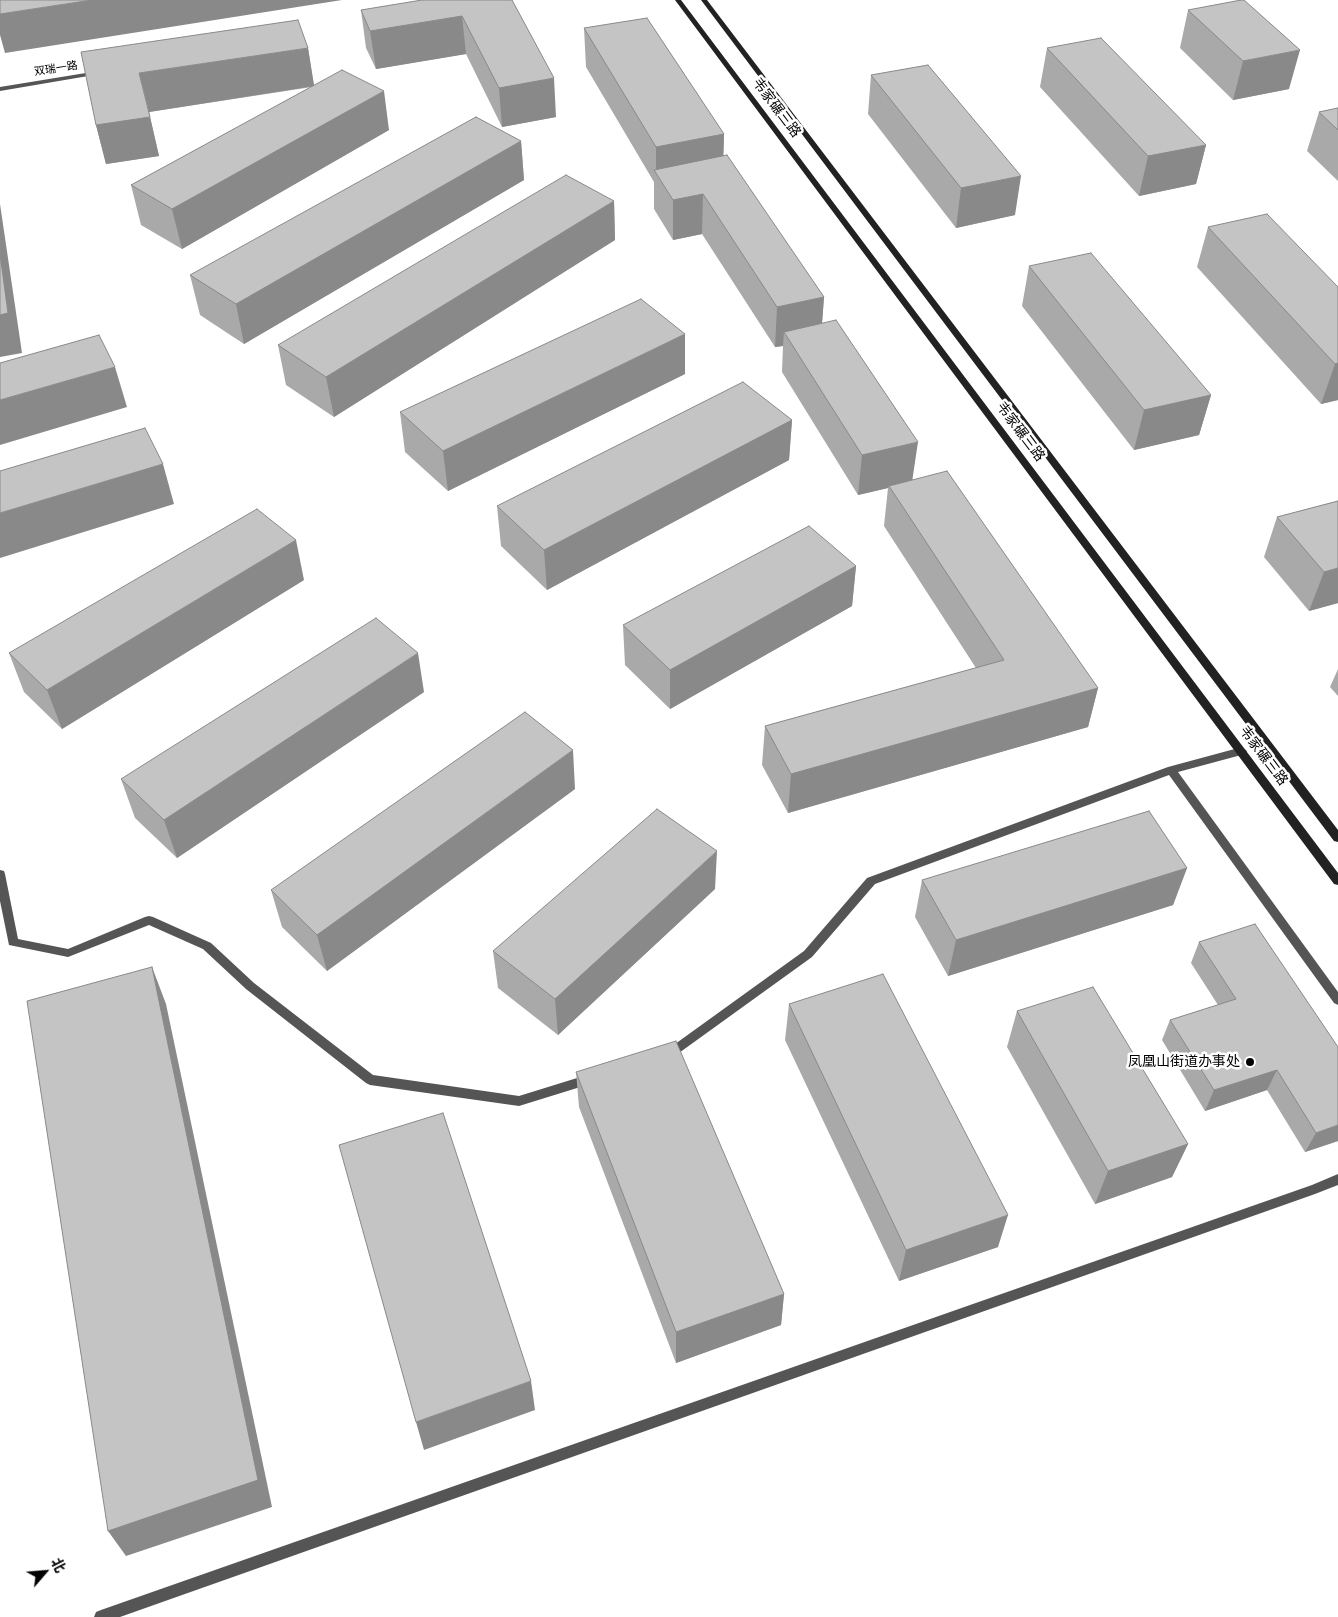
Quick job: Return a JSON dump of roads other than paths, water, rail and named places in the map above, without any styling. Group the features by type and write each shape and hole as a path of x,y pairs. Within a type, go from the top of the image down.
{"main road":[{"name":"韦家碾三路","path":"678,0 1338,881"},
{"name":"韦家碾三路","path":"704,0 1338,838"}],"street":[{"name":"双瑞一路","path":"0,89 106,71"},
{"path":"659,1058 668,1055 808,954 871,881 1171,770 1242,751"},
{"path":"1171,770 1338,1000"},
{"path":"0,874 13,942 68,953 148,920 207,946 250,986 370,1080 519,1101 603,1075"},
{"path":"101,1617 1306,1192 1338,1179"}],"place":[{"name":"凤凰山街道办事处","path":"1250,1062"}]}
